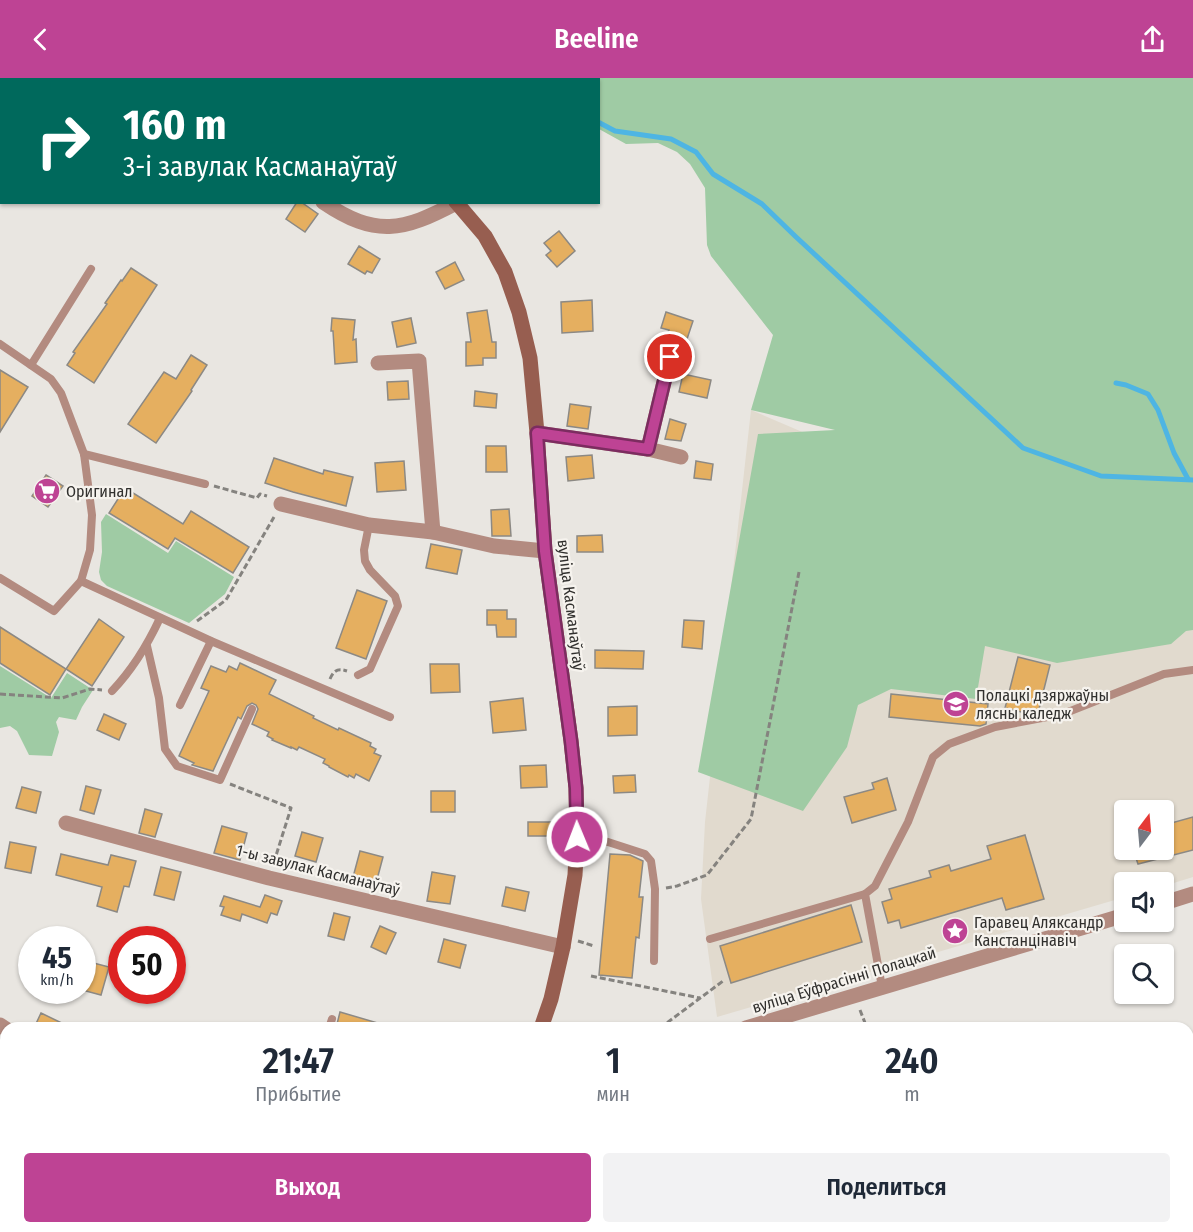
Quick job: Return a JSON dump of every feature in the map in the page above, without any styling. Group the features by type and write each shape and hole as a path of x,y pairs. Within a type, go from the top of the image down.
{"main road":[{"name":"вуліца Касманаўтаў","path":"458,204 485,236 505,273 519,312 530,358 545,551 576,788 577,837 574,875 563,948 543,1022"}],"street":[{"path":"326,204 360,223 376,227 391,227 429,217 452,204"},
{"path":"648,449 670,357"},
{"path":"378,363 419,361 433,532"},
{"path":"537,433 648,449 681,457"},
{"path":"281,504 369,525 433,532 494,546 545,551"},
{"name":"1-ы завулак Касманаўтаў","path":"66,823 269,878 563,948"},
{"path":"1174,900 1193,894"},
{"name":"вуліца Еўфрасінні Полацкай","path":"766,1022 1114,918"}],"lane":[{"path":"31,365 91,269"},
{"path":"0,344 51,379 62,393 84,454 92,515 90,550 81,581 54,611 0,578"},
{"path":"84,454 205,484"},
{"path":"358,675 370,669 398,606 395,596 370,570 365,561 364,550 369,525"},
{"path":"81,581 186,630 390,717"},
{"path":"112,691 126,676 147,646 160,618"},
{"path":"180,705 211,641"},
{"path":"147,646 159,698 165,749 177,766 220,780 252,709"},
{"path":"710,939 865,894 875,886 908,822 933,757 949,744 995,727 1063,714 1164,674 1193,670"},
{"path":"577,837 608,842 645,854 651,861 655,889 654,961"},
{"path":"865,894 882,987"}],"path":[{"path":"205,484 257,498"},
{"path":"186,630 226,600 281,504"},
{"path":"655,889 677,886 707,875 751,819 799,572"},
{"path":"332,675 339,669 358,675"},
{"path":"0,694 62,698 90,689 112,691"},
{"path":"220,780 291,808 269,878"},
{"path":"591,976 700,998"},
{"path":"668,1022 723,981"},
{"path":"858,1005 865,1022"}],"shaded area":[{"name":"Полацкі дзяржаўны лясны каледж","path":"751,410 1193,599 1193,877 1174,883 1174,872 1114,872 1114,900 717,1017 701,899 705,822"}],"green space":[{"path":"600,78 1193,78 1193,630 1186,631 1171,644 1057,663 985,646 976,699 891,689 858,705 847,747 803,811 698,772 758,434 835,430 751,410 773,335 711,256 707,245 705,188 690,164 677,152 658,143 626,144 600,130"},
{"path":"106,514 168,553 176,541 234,577 225,594 189,623 107,586 101,580 99,572 102,552 101,522"},
{"path":"0,666 51,698 67,673 93,690 76,720 59,717 56,722 59,732 52,756 29,755 17,731 10,726 0,728"}],"building":[{"path":"296,204 304,204 318,214 305,232 286,219"},
{"path":"559,231 575,251 557,267 546,255 551,251 544,243"},
{"path":"359,246 380,259 372,273 367,271 365,274 348,264"},
{"path":"455,262 464,280 445,289 436,272"},
{"path":"131,268 157,285 94,383 67,365 75,353 73,352 107,304 105,303"},
{"path":"592,300 593,331 562,333 561,302"},
{"path":"487,310 492,342 496,342 496,358 483,358 483,365 466,366 466,342 471,342 467,313"},
{"path":"666,312 693,321 685,345 666,338 669,330 661,328"},
{"path":"332,318 355,320 353,340 356,339 357,362 335,364 333,331 331,331"},
{"path":"411,318 416,343 397,347 392,322"},
{"path":"191,355 207,365 156,443 128,424 164,372 176,379"},
{"path":"0,370 28,387 0,432"},
{"path":"683,374 711,380 707,398 679,392"},
{"path":"408,381 409,399 388,400 387,382"},
{"path":"475,391 497,394 496,408 474,406"},
{"path":"570,404 591,407 588,429 567,426"},
{"path":"670,419 686,424 681,441 665,439"},
{"path":"486,446 506,446 507,472 486,472"},
{"path":"592,455 594,478 568,481 566,457"},
{"path":"274,458 323,474 324,470 353,477 346,506 265,483"},
{"path":"404,461 406,490 377,492 375,463"},
{"path":"696,461 713,464 711,480 694,478"},
{"name":"Оригинал","path":"46,475 63,486 48,507 32,496"},
{"path":"125,488 183,524 191,511 249,547 233,573 175,538 168,549 109,513"},
{"path":"509,509 511,536 492,536 491,510"},
{"path":"602,535 603,552 577,552 577,536"},
{"path":"431,544 462,550 457,574 426,568"},
{"path":"357,590 387,601 366,659 336,648"},
{"path":"487,610 507,610 507,619 516,619 516,637 497,637 496,625 487,625"},
{"path":"99,619 124,637 92,686 66,669"},
{"path":"684,620 704,621 702,649 682,647"},
{"path":"0,627 66,669 50,695 0,663"},
{"path":"595,650 644,651 643,669 595,668"},
{"path":"1018,657 1050,665 1038,713 1030,714 1005,708"},
{"path":"240,663 276,680 269,694 314,716 313,718 371,743 370,746 376,749 374,753 381,756 369,781 356,774 354,778 349,775 348,777 323,763 325,759 299,747 297,750 272,740 267,736 269,732 252,724 258,709 252,703 247,706 241,719 238,717 213,771 192,765 194,763 179,756 209,691 201,688 211,666 226,672 229,666 237,670"},
{"path":"430,664 459,664 460,692 431,693"},
{"path":"891,694 988,704 986,724 980,726 889,717"},
{"path":"523,698 526,730 493,733 490,702"},
{"path":"637,706 637,735 608,736 608,707"},
{"path":"104,714 126,724 119,740 97,730"},
{"path":"546,765 547,787 521,788 520,766"},
{"path":"635,775 636,792 614,793 613,776"},
{"path":"887,778 896,810 852,823 844,797 874,789 872,783"},
{"path":"86,786 101,790 94,814 80,810"},
{"path":"22,787 41,792 36,813 16,808"},
{"path":"431,791 455,791 455,812 431,812"},
{"path":"145,809 162,814 155,837 139,833"},
{"path":"1193,817 1193,850 1174,855 1174,822"},
{"path":"528,822 552,822 552,836 528,836"},
{"path":"222,826 247,833 240,860 214,853"},
{"path":"302,832 323,838 316,862 295,856"},
{"path":"1025,835 1044,899 1006,910 1002,898 901,928 899,920 888,923 882,902 892,899 889,889 931,877 929,871 949,865 951,871 991,859 987,846"},
{"path":"10,842 36,847 31,873 5,868"},
{"path":"360,851 383,857 375,887 352,881"},
{"path":"61,854 108,865 111,855 136,861 129,887 124,886 117,912 97,906 102,887 56,875"},
{"path":"610,854 630,855 643,861 639,897 643,897 632,978 599,975"},
{"path":"1137,860 1154,860 1138,864"},
{"path":"161,867 181,872 174,900 154,895"},
{"path":"432,872 455,876 450,904 427,901"},
{"path":"506,887 529,892 525,911 502,906"},
{"path":"265,895 282,901 277,915 271,913 267,923 242,914 240,921 221,915 224,907 220,906 224,896 260,907"},
{"path":"851,905 862,942 731,983 720,946"},
{"path":"334,913 350,917 344,940 328,936"},
{"path":"380,926 396,933 386,954 371,947"},
{"path":"444,939 466,945 460,968 438,962"},
{"path":"96,964 108,967 101,995 96,994"},
{"path":"340,1012 374,1022 338,1022"},
{"path":"41,1013 60,1022 37,1022"}],"waterway":[{"path":"600,123 615,131 671,139 696,152 713,174 762,204 1023,448 1101,476 1193,480"},
{"path":"1116,383 1148,394 1158,410 1174,453 1188,479"}],"place":[{"name":"Оригинал","path":"47,491"},
{"name":"Полацкі дзяржаўны лясны каледж","path":"956,704"},
{"name":"Гаравец Аляксандр Канстанцінавіч","path":"955,931"}],"route":[{"path":"577,837 576,788 545,551 537,433 648,449 670,357"}]}
